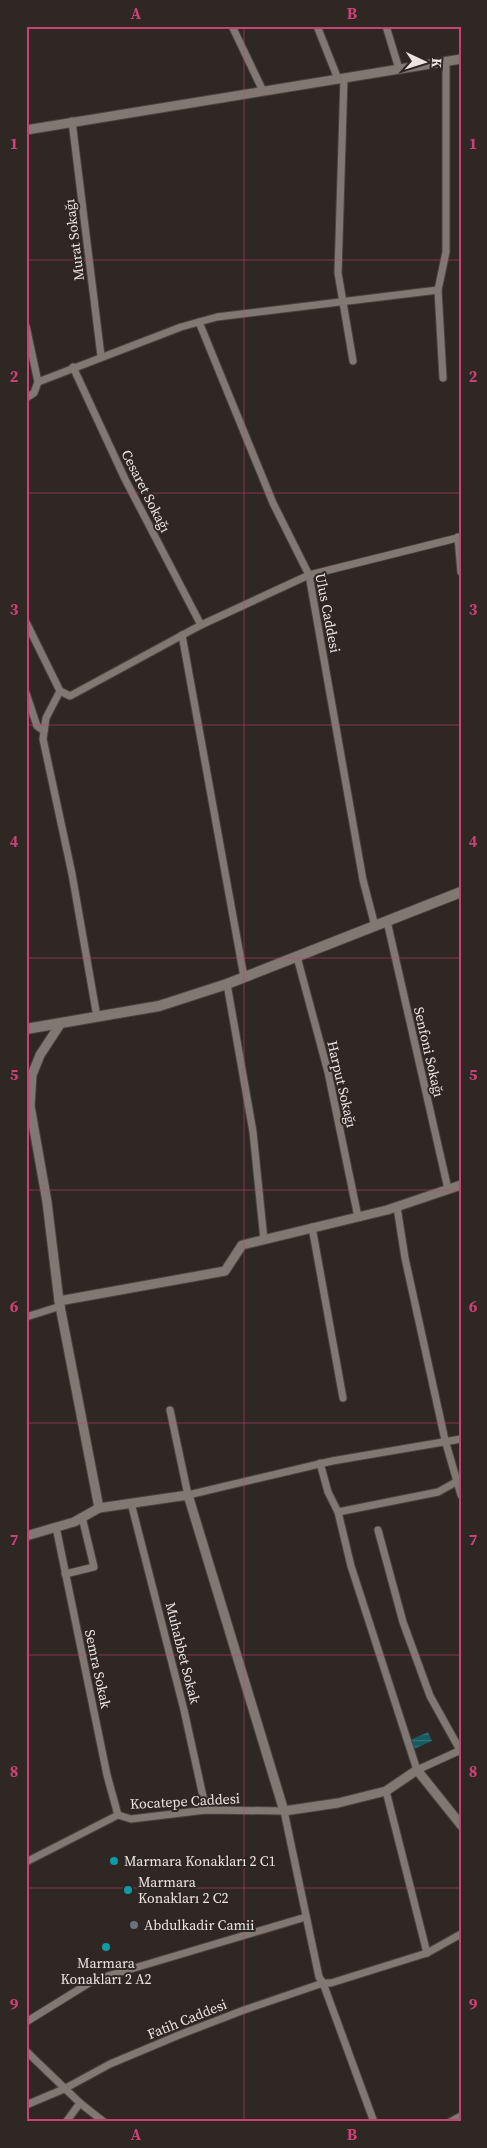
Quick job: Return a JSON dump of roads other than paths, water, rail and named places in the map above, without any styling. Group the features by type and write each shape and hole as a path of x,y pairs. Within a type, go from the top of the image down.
{"main road":[{"path":"26,1028 159,1006 227,984 461,892"}],"street":[{"path":"232,26 263,91"},
{"path":"317,26 341,79 338,273 353,361"},
{"path":"386,26 400,69"},
{"path":"26,130 461,59"},
{"path":"443,378 438,290 446,252 446,61"},
{"name":"Murat Sokağı","path":"72,121 101,356"},
{"path":"38,382 101,356 217,317 438,290"},
{"name":"Ulus Caddesi","path":"200,322 272,503 309,575 363,880 375,926"},
{"path":"26,326 38,382 34,393 26,398"},
{"name":"Cesaret Sokağı","path":"73,367 125,479 201,625"},
{"path":"26,622 60,691 70,696 201,625 309,575 460,537 461,572"},
{"path":"182,635 244,977"},
{"path":"60,691 46,718 43,739 72,874 97,1017"},
{"path":"26,694 37,726 44,731"},
{"name":"Senfoni Sokağı","path":"387,921 448,1189"},
{"name":"Harput Sokağı","path":"297,957 328,1072 358,1217"},
{"path":"227,984 253,1132 264,1240"},
{"path":"61,1023 29,1075 30,1106 47,1202 60,1304 99,1508"},
{"path":"26,1317 60,1304 224,1271 242,1245 358,1217 461,1185"},
{"path":"397,1206 405,1258 445,1440 461,1495"},
{"path":"312,1227 343,1398"},
{"path":"170,1410 188,1495 284,1812 319,1977 323,1983 374,2122"},
{"path":"26,1536 56,1527 99,1508 188,1495 320,1463 445,1440 461,1439"},
{"path":"320,1463 328,1492 338,1512 351,1566 417,1770 461,1825"},
{"path":"338,1512 438,1492 456,1482"},
{"name":"Muhabbet Sokak","path":"131,1504 184,1710 206,1810"},
{"path":"65,1574 94,1567 82,1517"},
{"name":"Semra Sokak","path":"56,1527 107,1775 118,1815"},
{"path":"284,1812 338,1803 386,1791 417,1770 461,1750 430,1696 403,1622 378,1530"},
{"path":"386,1791 426,1953"},
{"name":"Kocatepe Caddesi","path":"118,1815 131,1818 206,1810 284,1812"},
{"path":"26,1862 118,1815"},
{"path":"26,2022 94,1980 306,1917"},
{"name":"Fatih Caddesi","path":"26,2105 64,2089 110,2064 179,2035 323,1983 331,1983 426,1953 461,1934"},
{"path":"26,2051 64,2089 104,2122"},
{"path":"66,2122 80,2103"},
{"path":"450,2122 461,2116"}],"water":[{"path":"428,1732 432,1741 414,1749 410,1740"}],"place":[{"name":"Marmara Konakları 2 C1","path":"114,1861"},
{"name":"Marmara Konakları 2 C2","path":"128,1890"},
{"name":"Abdulkadir Camii","path":"134,1925"},
{"name":"Marmara Konakları 2 A2","path":"106,1947"}]}
